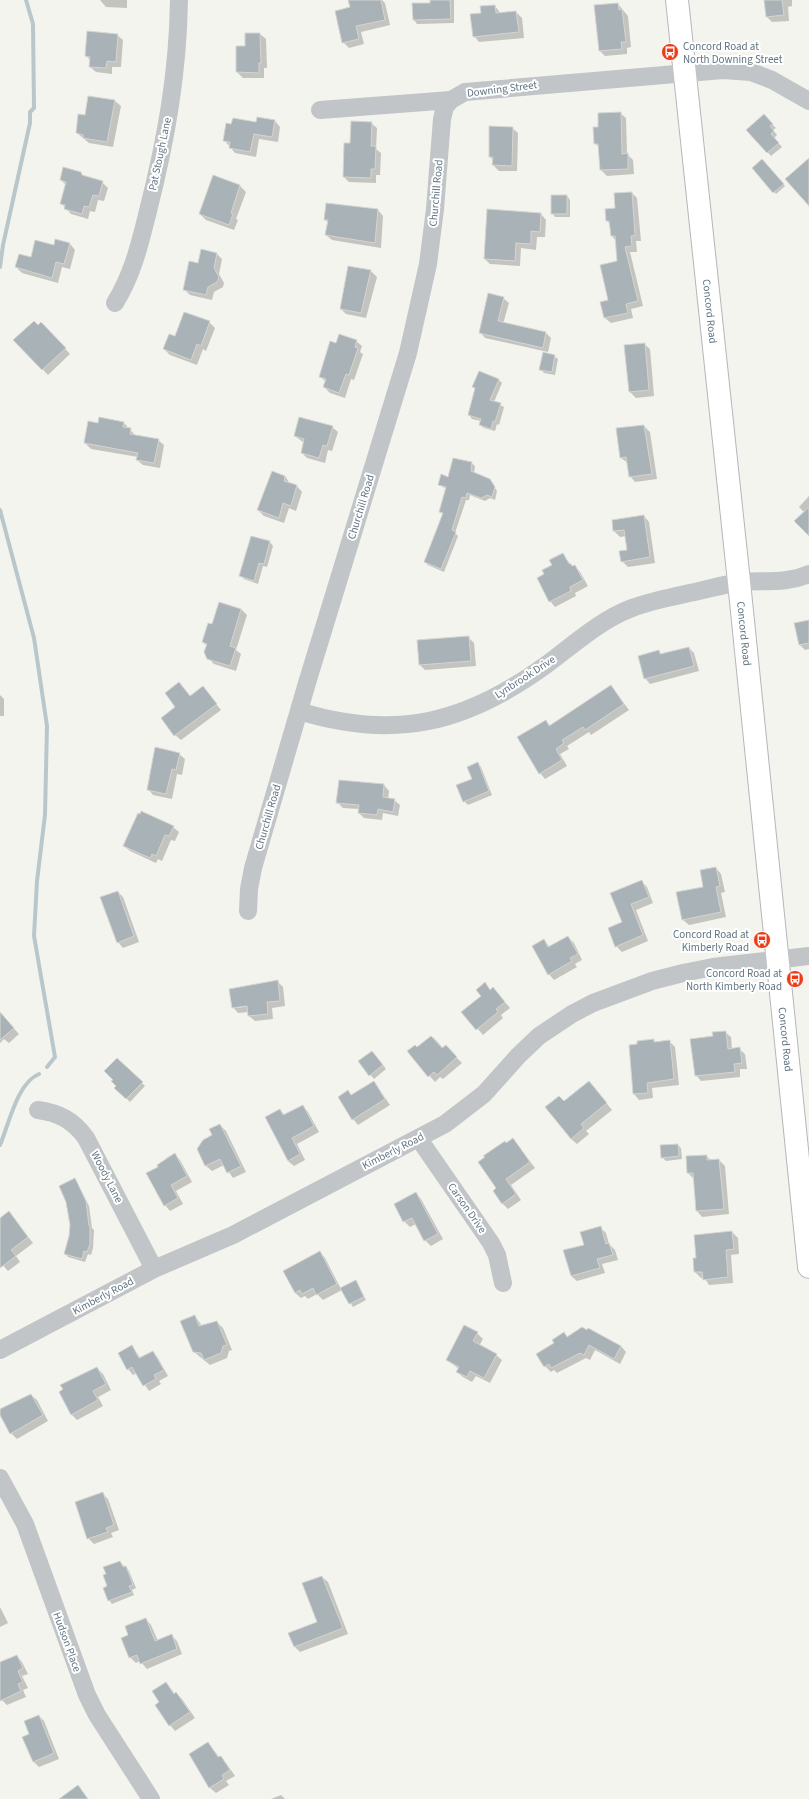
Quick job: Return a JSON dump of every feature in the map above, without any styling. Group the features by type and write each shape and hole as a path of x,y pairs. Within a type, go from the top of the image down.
{"main road":[{"name":"Concord Road","path":"677,0 739,582 809,1267"}],"street":[{"name":"Pat Stough Lane","path":"115,303 131,273 162,156 176,62 179,0"},
{"name":"Downing Street","path":"320,110 451,100 465,92 684,72 723,70 752,72 772,80 809,101"},
{"name":"Churchill Road","path":"248,911 249,889 253,868 408,353 428,264 436,209 442,119 445,107 451,100"},
{"name":"Lynbrook Drive","path":"299,711 348,724 379,726 411,725 439,720 468,710 527,679 609,619 630,609 650,602 739,582 789,580 809,574"},
{"name":"Kimberly Road","path":"0,1350 154,1269 233,1235 419,1139 460,1114 484,1094 518,1056 545,1032 572,1014 593,1003 683,972 809,956"},
{"name":"Woody Lane","path":"38,1110 52,1112 71,1121 86,1138 154,1269"},
{"name":"Carson Drive","path":"419,1139 491,1243 497,1255 503,1283"},
{"name":"Hudson Place","path":"0,1478 25,1524 87,1695 97,1715 151,1799"}],"building":[{"path":"348,0 381,0 385,20 356,26 359,39 342,43 335,11 350,7"},
{"path":"430,0 450,0 451,19 413,20 412,3 430,3"},
{"path":"764,0 782,0 784,15 766,17"},
{"path":"618,3 619,10 622,9 626,42 621,42 622,49 599,51 594,5"},
{"path":"495,5 496,13 516,11 519,32 473,37 470,14 481,13 480,6"},
{"path":"87,31 118,34 116,62 107,61 106,68 89,67 90,57 85,56"},
{"path":"245,33 260,33 261,63 259,63 259,73 236,72 236,46 245,46"},
{"path":"88,96 115,100 107,142 83,138 83,135 76,133 78,114 85,115"},
{"path":"621,112 622,154 628,153 628,169 600,170 598,144 594,144 593,127 598,127 598,113"},
{"path":"764,114 773,124 770,126 774,131 771,134 779,143 767,153 746,130"},
{"path":"257,117 275,120 272,137 254,134 250,152 229,148 230,142 223,141 226,123 231,124 233,118 256,122"},
{"path":"351,121 372,122 371,146 376,146 375,169 371,169 371,178 343,177 344,143 350,143"},
{"path":"489,126 513,127 512,166 492,165 493,157 489,157"},
{"path":"809,158 809,206 785,179"},
{"path":"762,159 784,184 773,193 752,168"},
{"path":"63,167 81,172 82,175 103,181 99,196 93,195 89,207 84,206 82,214 64,209 65,205 60,204 66,182 60,180"},
{"path":"213,175 240,185 231,213 233,214 229,225 199,214"},
{"path":"632,192 635,235 631,236 632,246 625,247 638,301 626,304 628,313 604,318 600,302 608,300 600,265 617,261 615,236 611,236 609,221 606,221 605,209 615,208 614,193"},
{"path":"551,195 567,195 567,214 551,214"},
{"path":"326,203 378,209 375,243 325,235 328,220 324,220"},
{"path":"487,209 541,213 540,232 531,231 531,244 516,243 515,261 484,259"},
{"path":"55,239 70,243 64,264 56,262 52,278 15,267 19,254 31,257 35,240 54,245"},
{"path":"201,249 217,253 214,268 219,277 217,282 208,287 206,295 183,290 189,261 198,263"},
{"path":"348,266 371,270 361,313 340,309"},
{"path":"488,293 504,297 498,321 546,332 543,348 479,333"},
{"path":"184,312 210,321 201,346 197,344 191,360 163,349 169,334 175,336"},
{"path":"34,321 38,325 41,322 66,348 42,370 13,340"},
{"path":"339,334 357,340 355,347 358,348 349,375 346,374 339,393 323,387 326,379 319,377 330,341 336,343"},
{"path":"645,343 649,390 629,392 624,345"},
{"path":"543,352 555,355 552,372 539,370"},
{"path":"479,371 499,379 490,400 501,403 495,422 493,421 491,429 479,425 481,419 468,415 475,388 472,387"},
{"path":"99,417 124,422 123,427 131,428 130,434 159,439 154,463 136,460 138,453 84,443 88,421 98,423"},
{"path":"299,417 333,426 327,446 323,445 319,458 301,453 304,439 294,436"},
{"path":"644,425 652,474 629,477 626,457 620,458 616,428"},
{"path":"453,458 472,462 471,471 490,479 495,487 492,497 487,495 481,498 467,493 466,498 462,497 452,530 456,532 441,569 424,562 443,513 439,512 446,487 438,485 441,474 448,477"},
{"path":"272,471 285,476 284,481 297,485 291,506 283,503 279,518 257,510"},
{"path":"809,507 809,536 794,521"},
{"path":"644,515 650,557 621,562 619,551 627,550 624,530 613,531 612,520"},
{"path":"251,536 270,541 264,564 259,563 254,581 239,576"},
{"path":"563,553 569,564 570,563 572,566 575,565 583,580 570,587 571,591 549,602 537,578 544,574 542,570 552,565 549,560"},
{"path":"219,602 241,609 230,646 236,648 230,666 207,659 204,652 207,644 202,642 208,623 212,624"},
{"path":"809,620 809,643 799,645 794,623"},
{"path":"469,636 471,661 419,665 417,640"},
{"path":"689,647 694,666 644,679 638,656 659,650 660,654"},
{"path":"179,682 190,696 203,686 217,704 174,736 161,718 175,707 165,693"},
{"path":"611,685 624,704 585,730 583,727 562,740 564,743 556,749 562,760 539,774 517,737 546,720 549,726"},
{"path":"155,747 180,753 176,770 172,769 166,794 147,790"},
{"path":"478,762 489,791 463,802 456,785 472,779 467,767"},
{"path":"339,780 384,784 383,797 395,799 393,812 378,809 377,815 358,813 359,805 336,803"},
{"path":"141,811 174,826 169,836 165,835 156,856 152,854 150,858 123,846 138,813 140,814"},
{"path":"716,867 720,886 716,887 721,912 682,920 676,892 703,887 700,870"},
{"path":"642,880 649,897 631,904 643,935 615,947 608,928 622,922 610,893"},
{"path":"118,891 134,936 117,943 100,897"},
{"path":"568,936 578,954 570,958 572,961 548,975 532,946 544,939 548,947"},
{"path":"278,980 280,1001 267,1002 268,1014 248,1016 247,1006 232,1008 229,989"},
{"path":"485,982 490,990 493,987 505,1002 496,1009 498,1012 476,1030 461,1012 481,996 476,990"},
{"path":"0,1012 14,1028 0,1040"},
{"path":"726,1031 728,1049 740,1047 742,1063 734,1064 735,1072 695,1076 690,1039 713,1036 712,1032"},
{"path":"431,1036 442,1048 446,1045 457,1057 437,1075 434,1072 428,1077 407,1051 415,1045 417,1047"},
{"path":"654,1039 654,1042 670,1040 674,1079 647,1083 648,1093 633,1094 629,1045 637,1044 637,1041"},
{"path":"372,1051 383,1065 369,1076 358,1061"},
{"path":"117,1058 143,1082 126,1099 114,1088 116,1086 111,1081 113,1080 104,1071"},
{"path":"374,1081 385,1099 352,1120 338,1097 348,1090 351,1095"},
{"path":"589,1081 607,1103 581,1124 584,1128 571,1139 545,1107 559,1096 564,1101"},
{"path":"303,1105 314,1126 292,1138 300,1154 288,1161 265,1117 280,1109 283,1115"},
{"path":"220,1124 241,1166 227,1173 220,1159 205,1166 197,1149 203,1140 212,1135 209,1129"},
{"path":"513,1138 530,1162 506,1179 516,1194 502,1204 493,1191 496,1188 478,1162 485,1157 483,1156 505,1141 506,1143"},
{"path":"678,1144 679,1156 661,1158 660,1145"},
{"path":"175,1153 187,1176 171,1185 178,1198 164,1206 146,1173 158,1167 157,1165"},
{"path":"707,1155 707,1160 719,1159 724,1209 696,1211 693,1173 687,1173 686,1156"},
{"path":"75,1178 86,1201 90,1226 90,1244 87,1252 84,1251 82,1259 64,1254 69,1236 70,1225 66,1202 59,1186"},
{"path":"416,1192 438,1234 424,1241 412,1218 403,1222 394,1204"},
{"path":"9,1211 28,1237 11,1250 16,1256 0,1268 0,1218"},
{"path":"601,1226 606,1244 609,1243 613,1255 597,1259 600,1268 571,1276 563,1250 584,1245 580,1232"},
{"path":"732,1231 734,1249 726,1250 728,1277 703,1280 702,1272 694,1272 693,1258 696,1258 694,1235"},
{"path":"320,1251 337,1284 316,1295 313,1288 302,1294 300,1290 295,1293 283,1271"},
{"path":"356,1280 364,1297 349,1304 340,1288"},
{"path":"195,1315 199,1326 217,1321 227,1345 223,1346 221,1353 204,1360 201,1353 193,1352 180,1321"},
{"path":"464,1325 478,1332 473,1341 497,1354 484,1378 470,1371 467,1377 456,1372 459,1367 446,1360"},
{"path":"582,1327 587,1330 588,1328 621,1346 614,1359 589,1345 584,1355 580,1353 551,1368 549,1364 544,1367 536,1354 554,1343 552,1340 564,1332 567,1337"},
{"path":"132,1345 139,1358 153,1351 164,1370 154,1375 156,1379 143,1386 132,1367 127,1370 118,1353"},
{"path":"97,1367 106,1384 93,1391 98,1400 71,1415 59,1392 63,1389 60,1385"},
{"path":"31,1394 43,1415 10,1434 0,1415 0,1409"},
{"path":"103,1492 114,1525 106,1528 108,1532 87,1539 75,1502"},
{"path":"120,1561 123,1567 126,1566 133,1585 129,1586 132,1592 108,1601 103,1588 107,1586 103,1575 106,1574 103,1567"},
{"path":"322,1576 343,1628 294,1647 288,1633 317,1622 302,1583"},
{"path":"146,1618 155,1641 172,1634 177,1649 140,1664 137,1655 129,1658 121,1638 128,1635 125,1626"},
{"path":"17,1655 23,1668 18,1671 23,1682 18,1684 21,1691 0,1701 0,1662"},
{"path":"166,1682 174,1694 176,1692 190,1712 169,1726 155,1705 159,1702 152,1691"},
{"path":"39,1715 54,1753 33,1762 22,1737 29,1734 24,1721"},
{"path":"208,1742 218,1757 221,1756 230,1770 222,1775 224,1779 209,1788 189,1754"},
{"path":"78,1785 88,1799 59,1799"}],"waterway":[{"path":"0,267 3,245 30,123 30,112 34,108 33,24 26,0"},
{"path":"0,510 34,638 47,726 45,815 37,881 34,936 55,1057 47,1067"},
{"path":"0,1145 19,1095 31,1079 39,1074"}],"place":[{"name":"Concord Road at North Downing Street","path":"670,52"},
{"name":"Concord Road at Kimberly Road","path":"762,940"},
{"name":"Concord Road at North Kimberly Road","path":"795,979"}]}
